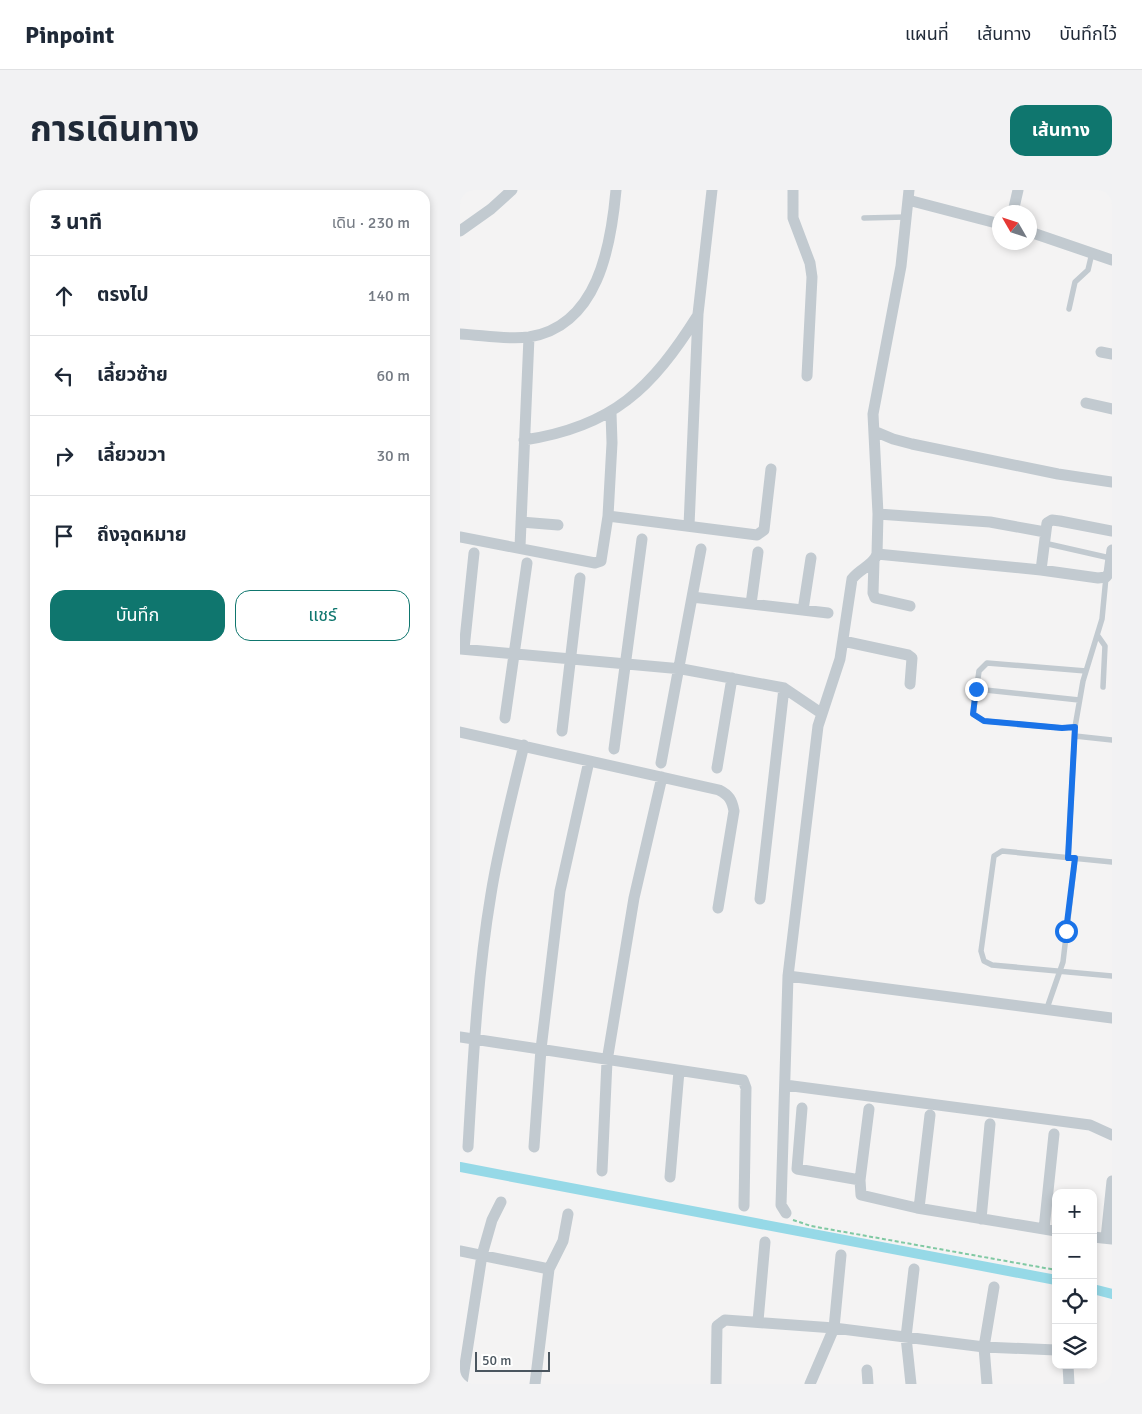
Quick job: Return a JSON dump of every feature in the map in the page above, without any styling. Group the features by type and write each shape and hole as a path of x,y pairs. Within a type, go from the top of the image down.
{"street":[{"path":"460,231 491,210 512,190"},
{"path":"460,334 529,337 553,330 572,315 587,299 608,250 616,190"},
{"path":"689,526 698,314 712,190"},
{"path":"794,190 793,218 810,263 812,277 806,376"},
{"path":"1014,205 1018,190"},
{"path":"910,606 875,598 873,593 878,514 873,414 901,266 909,195 992,221"},
{"path":"1037,234 1112,260"},
{"path":"524,440 552,436 588,424 611,413 634,395 662,367 698,314"},
{"path":"520,547 529,337"},
{"path":"1086,403 1112,409"},
{"path":"460,537 520,547 595,564 601,561 608,516 612,443 611,413"},
{"path":"874,431 893,440 950,450 1032,469 1112,482"},
{"path":"608,516 757,535 762,534 764,530 770,468"},
{"path":"878,514 990,522 1044,538"},
{"path":"1041,570 1047,523 1052,520 1112,531"},
{"path":"521,522 558,525"},
{"path":"614,749 642,539"},
{"path":"661,763 701,549"},
{"path":"750,604 758,552"},
{"path":"474,553 462,649 679,669 732,678 784,688 820,713"},
{"path":"786,1213 781,1205 788,976 820,713 840,659 852,579 859,570 876,557 1109,575 1111,554"},
{"path":"803,610 811,558"},
{"path":"505,718 527,563"},
{"path":"562,730 580,578"},
{"path":"692,597 828,613"},
{"path":"843,641 908,655 912,658 910,684"},
{"path":"717,768 732,678"},
{"path":"760,899 784,688"},
{"path":"460,732 719,790 728,794 733,802 734,811 718,908"},
{"path":"468,1147 475,1040 491,896 502,832 524,746"},
{"path":"534,1147 541,1049 560,891 589,761"},
{"path":"602,1171 607,1061 634,898 662,777"},
{"path":"788,976 1112,1018"},
{"path":"460,1037 607,1061 740,1078 745,1082 744,1206"},
{"path":"670,1177 679,1071"},
{"path":"785,1085 1090,1125 1112,1135"},
{"path":"802,1108 798,1169 860,1180"},
{"path":"868,1109 860,1180 861,1195 918,1208 1050,1230 1054,1134"},
{"path":"918,1208 930,1115"},
{"path":"981,1218 990,1124"},
{"path":"1109,1239 1112,1181"},
{"path":"462,1384 482,1255 492,1220 501,1202"},
{"path":"535,1384 549,1269 563,1241 568,1214"},
{"path":"758,1321 765,1242"},
{"path":"460,1252 549,1269"},
{"path":"810,1384 834,1328 841,1255"},
{"path":"911,1384 906,1337 914,1269"},
{"path":"987,1384 984,1347 994,1287"},
{"path":"716,1384 717,1326 725,1320 834,1328 984,1347 1052,1350"},
{"path":"1068,1369 1069,1384"},
{"path":"867,1370 868,1384"}],"lane":[{"path":"864,218 906,217"},
{"path":"1069,309 1076,282 1088,270 1092,252"},
{"path":"1044,538 1111,554"},
{"path":"1046,1010 1063,962 1071,858 1075,727 1078,700 1102,620 1109,575"},
{"path":"1098,636 1105,646 1103,687"},
{"path":"1075,727 1062,728 984,721 973,714 979,671 987,663 1086,671"},
{"path":"976,689 1078,700"},
{"path":"1075,736 1112,740"},
{"path":"1112,862 997,852 994,856 981,951 984,961 992,965 1112,976"}],"path":[{"path":"786,1213 793,1220 811,1226 1052,1269"}],"waterway":[{"path":"460,1167 1052,1279"},
{"path":"1097,1290 1112,1294"}],"route":[{"path":"976,689 973,714 984,721 1062,728 1075,727 1068,858 1075,858 1066,931"}]}
